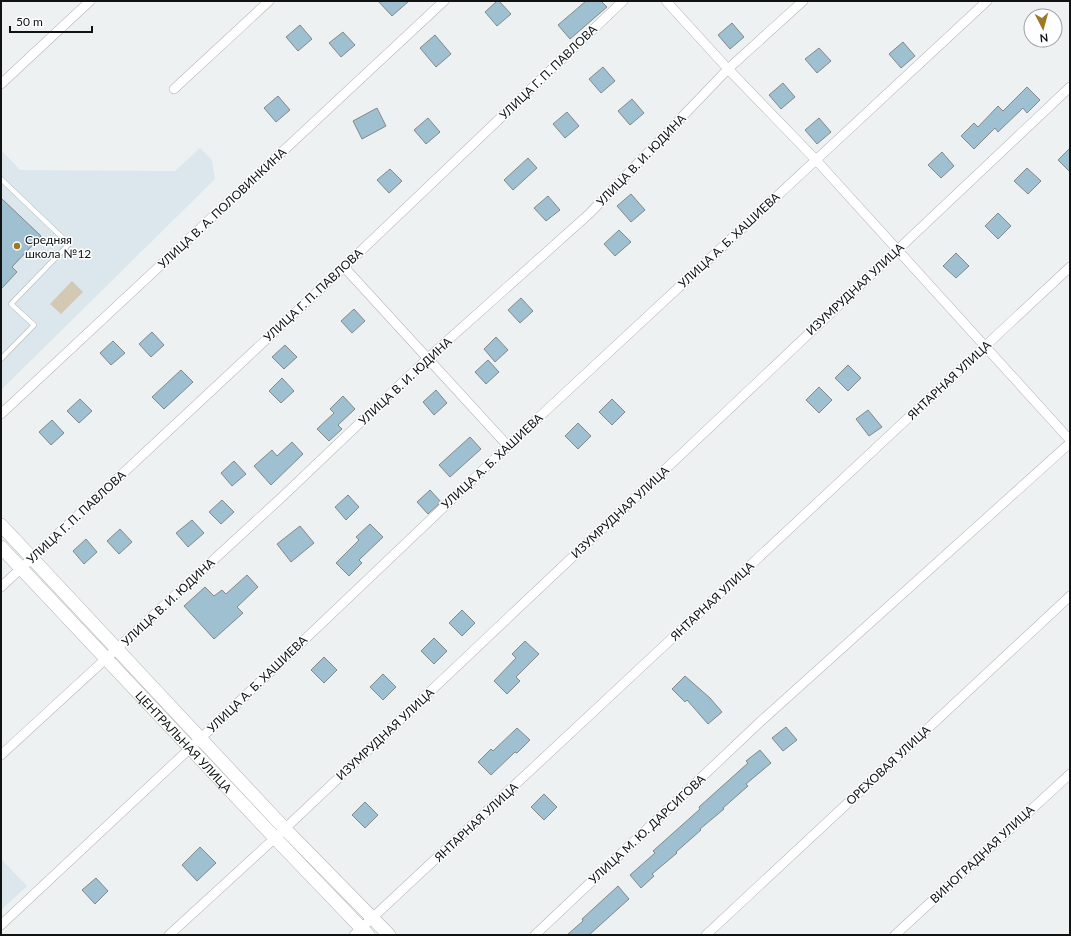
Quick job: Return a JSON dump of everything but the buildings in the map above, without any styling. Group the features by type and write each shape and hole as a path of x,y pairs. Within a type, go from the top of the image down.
{"street":[{"path":"1,84 90,1"},
{"path":"174,89 269,1"},
{"name":"УЛИЦА В. А. ПОЛОВИНКИНА","path":"1,414 444,1"},
{"name":"УЛИЦА Г. П. ПАВЛОВА","path":"1,587 344,267 623,1"},
{"path":"666,1 728,69 816,160 1070,442"},
{"name":"УЛИЦА В. И. ЮДИНА","path":"1,755 282,497 428,358 590,214 728,69 803,1"},
{"name":"УЛИЦА А. Б. ХАШИЕВА","path":"1,925 201,738 508,446 987,1"},
{"name":"ИЗУМРУДНАЯ УЛИЦА","path":"169,935 285,829 1070,87"},
{"path":"344,267 508,446"},
{"name":"ЯНТАРНАЯ УЛИЦА","path":"361,933 374,918 1070,267"},
{"name":"УЛИЦА М. Ю. ДАРСИГОВА","path":"535,935 760,722 1070,442"},
{"path":"1,525 285,829 389,935"},
{"name":"ЦЕНТРАЛЬНАЯ УЛИЦА","path":"1,547 191,747 361,933"},
{"name":"ОРЕХОВАЯ УЛИЦА","path":"706,935 1070,596"},
{"name":"ВИНОГРАДНАЯ УЛИЦА","path":"895,935 1070,774"}],"lane":[{"path":"1,179 69,244 11,304 34,325 1,359"}],"shaded area":[{"path":"200,148 212,160 215,179 1,390 1,150 20,170 175,171"},
{"path":"72,281 83,292 61,314 50,304"},
{"path":"1,859 27,886 1,910"}],"place":[{"name":"Средняя школа №12","path":"17,246"}]}
